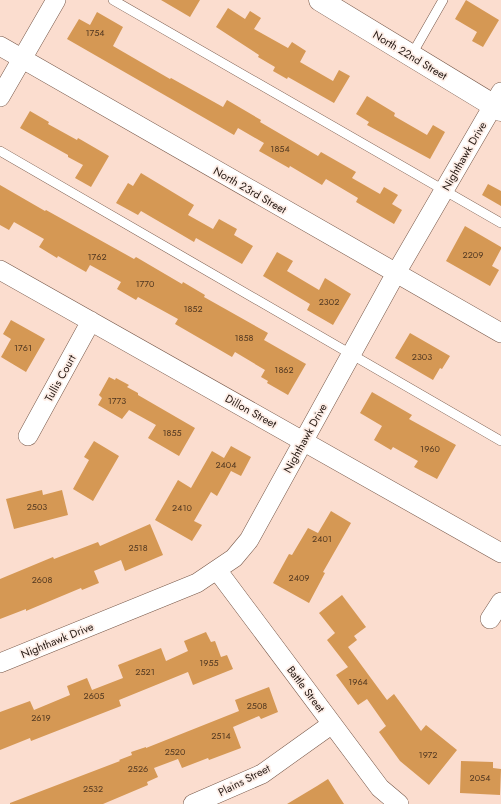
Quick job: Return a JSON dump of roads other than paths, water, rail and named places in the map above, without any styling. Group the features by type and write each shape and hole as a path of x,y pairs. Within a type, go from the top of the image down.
{"street":[{"path":"0,97 56,0"},
{"name":"North 22nd Street","path":"320,0 411,56 499,103"},
{"name":"North 23rd Street","path":"0,46 501,333"},
{"name":"Nighthawk Drive","path":"0,663 197,583 234,558 248,540 396,273 444,190 499,103"},
{"name":"Dillon Street","path":"0,270 501,553"},
{"name":"Tullis Court","path":"28,436 91,321"},
{"name":"Battle Street","path":"217,570 380,788 399,804"},
{"path":"490,620 501,602"},
{"name":"Plains Street","path":"194,804 262,774 332,724"}],"lane":[{"path":"113,0 501,223"},
{"path":"411,56 443,0"},
{"path":"0,151 351,355 501,440"}]}
